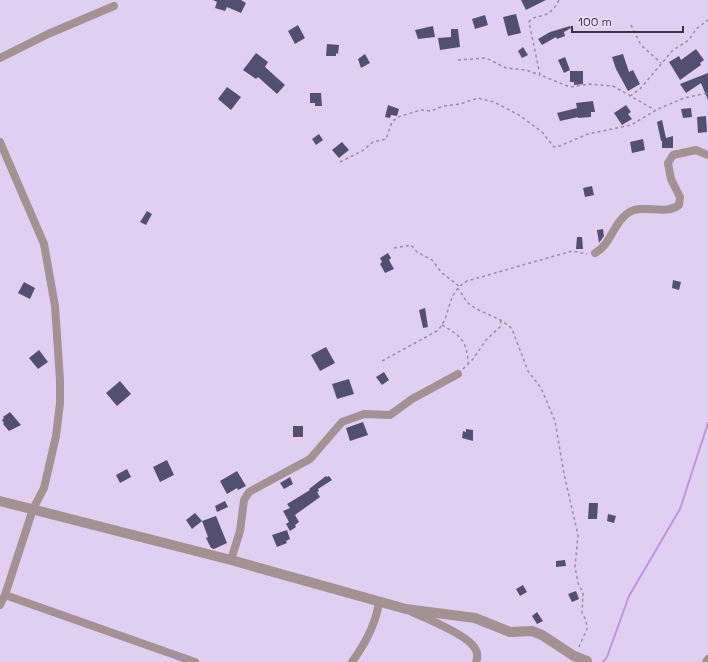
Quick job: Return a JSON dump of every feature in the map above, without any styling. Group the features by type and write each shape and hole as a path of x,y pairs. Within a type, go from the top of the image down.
{"street":[{"path":"0,58 48,34 114,6"},
{"path":"0,142 44,244 56,306 60,403 56,436 44,488 33,509 5,595 0,605"},
{"path":"595,253 604,247 613,229 629,212 650,209 665,210 679,205 680,197 671,179 668,164 673,155 696,150 708,155"},
{"path":"231,560 240,531 244,500 249,492 310,459 335,428 342,422 364,414 390,415 412,399 458,374"},
{"path":"0,501 231,560 406,609 475,618 510,632 532,631 542,635 574,656 588,662"},
{"path":"5,595 178,659 196,662"},
{"path":"352,662 377,617 379,602"},
{"path":"406,609 456,634 474,646 477,652 476,662"}],"path":[{"path":"540,75 529,22 531,19 549,14 559,0"},
{"path":"630,96 640,89 660,63 673,50 689,40 696,29 708,20"},
{"path":"631,25 641,45 660,63"},
{"path":"458,60 486,58 506,68 526,70 570,87 590,84 613,86 656,110"},
{"path":"340,162 362,151 373,142 386,139 392,122 398,117 421,110 431,111 443,106 460,104 478,98 494,102 519,116 542,132 554,147 557,147 588,134 630,125 656,110 684,98 708,93"},
{"path":"394,248 411,245 417,252 432,260 442,273 458,287 468,303 501,320 512,329 528,371 541,388 555,421 564,474 578,535 575,567 578,583 583,593 582,614 586,620 587,629 574,656"},
{"path":"382,361 430,336 442,325 458,287 467,281 572,251 588,254 595,253"},
{"path":"458,374 468,364 486,340 500,327 501,320"},
{"path":"442,325 456,333 463,342 468,350 468,364"}],"building":[{"path":"213,0 241,0 246,3 241,13 227,7 225,11 215,8 217,2"},
{"path":"521,0 546,0 526,10"},
{"path":"516,14 521,33 508,36 503,17"},
{"path":"485,15 488,25 475,29 472,19"},
{"path":"298,25 305,38 295,44 288,31"},
{"path":"433,26 435,37 418,39 415,30"},
{"path":"570,26 571,28 564,32 565,36 557,39 556,37 542,45 538,39 550,32"},
{"path":"451,29 458,29 460,47 440,50 438,38 451,37"},
{"path":"327,44 339,45 338,54 336,53 336,56 326,56"},
{"path":"523,47 528,55 522,58 518,51"},
{"path":"696,49 704,60 700,63 701,65 680,80 669,62 679,56 681,60"},
{"path":"256,53 268,62 265,67 285,85 277,94 258,77 256,79 243,70"},
{"path":"365,54 370,63 361,68 358,59"},
{"path":"623,54 629,72 633,70 640,84 628,91 616,69 612,57"},
{"path":"565,57 570,70 564,73 558,60"},
{"path":"570,71 583,71 583,84 574,85 574,82 570,82"},
{"path":"708,73 708,100 701,83 686,93 680,84"},
{"path":"227,87 241,97 231,110 218,99"},
{"path":"310,93 321,93 322,106 315,106 315,103 310,103"},
{"path":"593,101 595,112 591,112 591,117 578,117 560,121 557,113 577,108 576,103"},
{"path":"388,105 399,109 397,116 391,115 390,118 385,117"},
{"path":"626,105 631,112 628,114 632,119 622,125 614,113"},
{"path":"691,108 692,117 683,118 681,109"},
{"path":"706,116 707,132 698,133 697,117"},
{"path":"662,120 666,138 673,136 673,148 662,148 662,141 657,122"},
{"path":"319,134 323,140 316,145 312,139"},
{"path":"643,139 645,150 632,153 630,142"},
{"path":"342,142 349,150 339,158 332,150"},
{"path":"592,186 594,195 585,197 583,188"},
{"path":"147,211 152,214 146,225 140,222"},
{"path":"603,229 604,236 599,243 597,230"},
{"path":"577,237 582,237 583,249 576,249"},
{"path":"388,253 391,258 389,260 394,269 385,273 380,264 382,262 380,258"},
{"path":"673,280 681,282 679,290 672,288"},
{"path":"24,282 35,288 30,299 18,293"},
{"path":"425,308 428,327 423,328 419,310"},
{"path":"326,347 335,363 320,371 311,355"},
{"path":"39,350 48,362 38,369 29,358"},
{"path":"384,372 389,380 382,385 376,377"},
{"path":"349,379 354,394 337,399 332,384"},
{"path":"120,381 131,394 117,406 106,393"},
{"path":"10,412 21,425 9,431 3,424 4,423 2,420 4,418 3,417"},
{"path":"363,422 368,435 350,441 346,428"},
{"path":"293,426 303,426 303,437 293,437"},
{"path":"466,429 473,430 473,441 462,438 463,431 466,432"},
{"path":"167,460 174,475 160,482 153,467"},
{"path":"127,469 131,477 120,483 116,475"},
{"path":"237,471 246,486 238,490 237,488 227,494 220,481"},
{"path":"326,476 329,476 332,480 318,489 319,491 317,492 320,497 295,515 299,522 295,525 296,527 290,531 286,524 289,522 283,511 290,508 287,504 310,490 309,489"},
{"path":"290,477 293,484 284,489 280,483"},
{"path":"225,501 228,507 217,512 215,506"},
{"path":"589,503 598,503 597,519 588,519"},
{"path":"195,513 202,521 192,529 186,520"},
{"path":"608,514 616,516 614,523 607,521"},
{"path":"216,516 227,543 214,549 211,548 206,538 208,537 202,521"},
{"path":"287,530 290,539 286,541 287,543 277,547 272,535"},
{"path":"565,560 566,566 556,567 556,561"},
{"path":"523,585 527,592 520,596 516,589"},
{"path":"576,591 579,599 572,602 568,594"},
{"path":"537,612 543,621 537,624 532,616"}],"waterway":[{"path":"603,662 607,657 629,596 680,509 708,423"}]}
